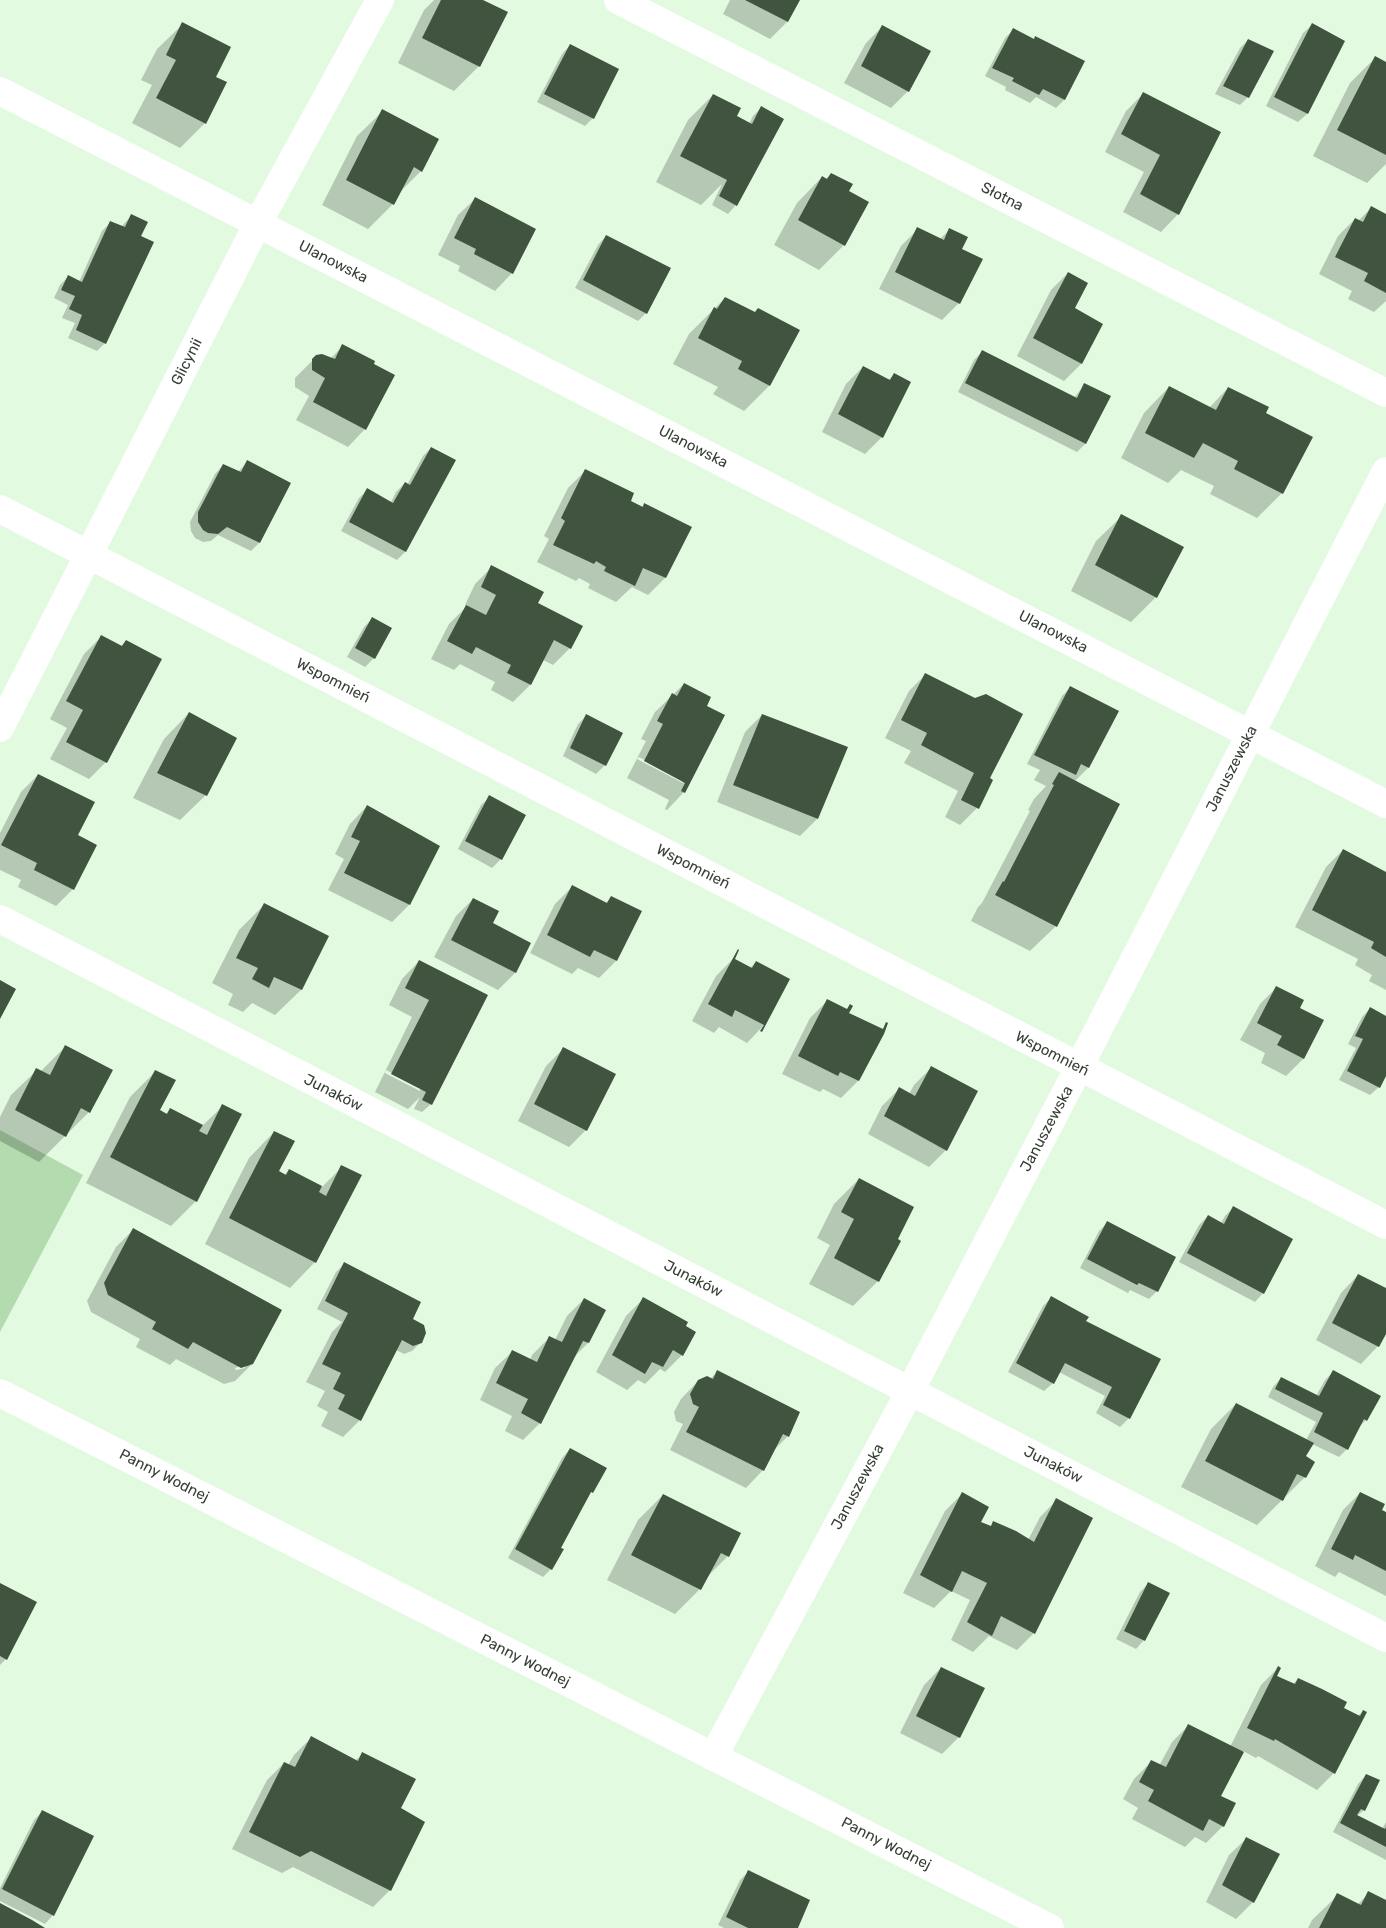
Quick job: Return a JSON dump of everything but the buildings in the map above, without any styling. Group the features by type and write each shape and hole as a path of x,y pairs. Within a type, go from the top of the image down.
{"street":[{"name":"Glicynii","path":"0,728 258,222 380,0"},
{"name":"Słotna","path":"618,0 1386,393"},
{"name":"Ulanowska","path":"0,91 258,222 1386,804"},
{"name":"Januszewska","path":"713,1757 910,1390 1079,1067 1386,471"},
{"name":"Wspomnień","path":"0,508 1386,1225"},
{"name":"Junaków","path":"0,919 648,1257 910,1390 1386,1638"},
{"name":"Panny Wodnej","path":"0,1393 1050,1928"}],"green space":[{"path":"0,1130 83,1175 0,1332"}]}
